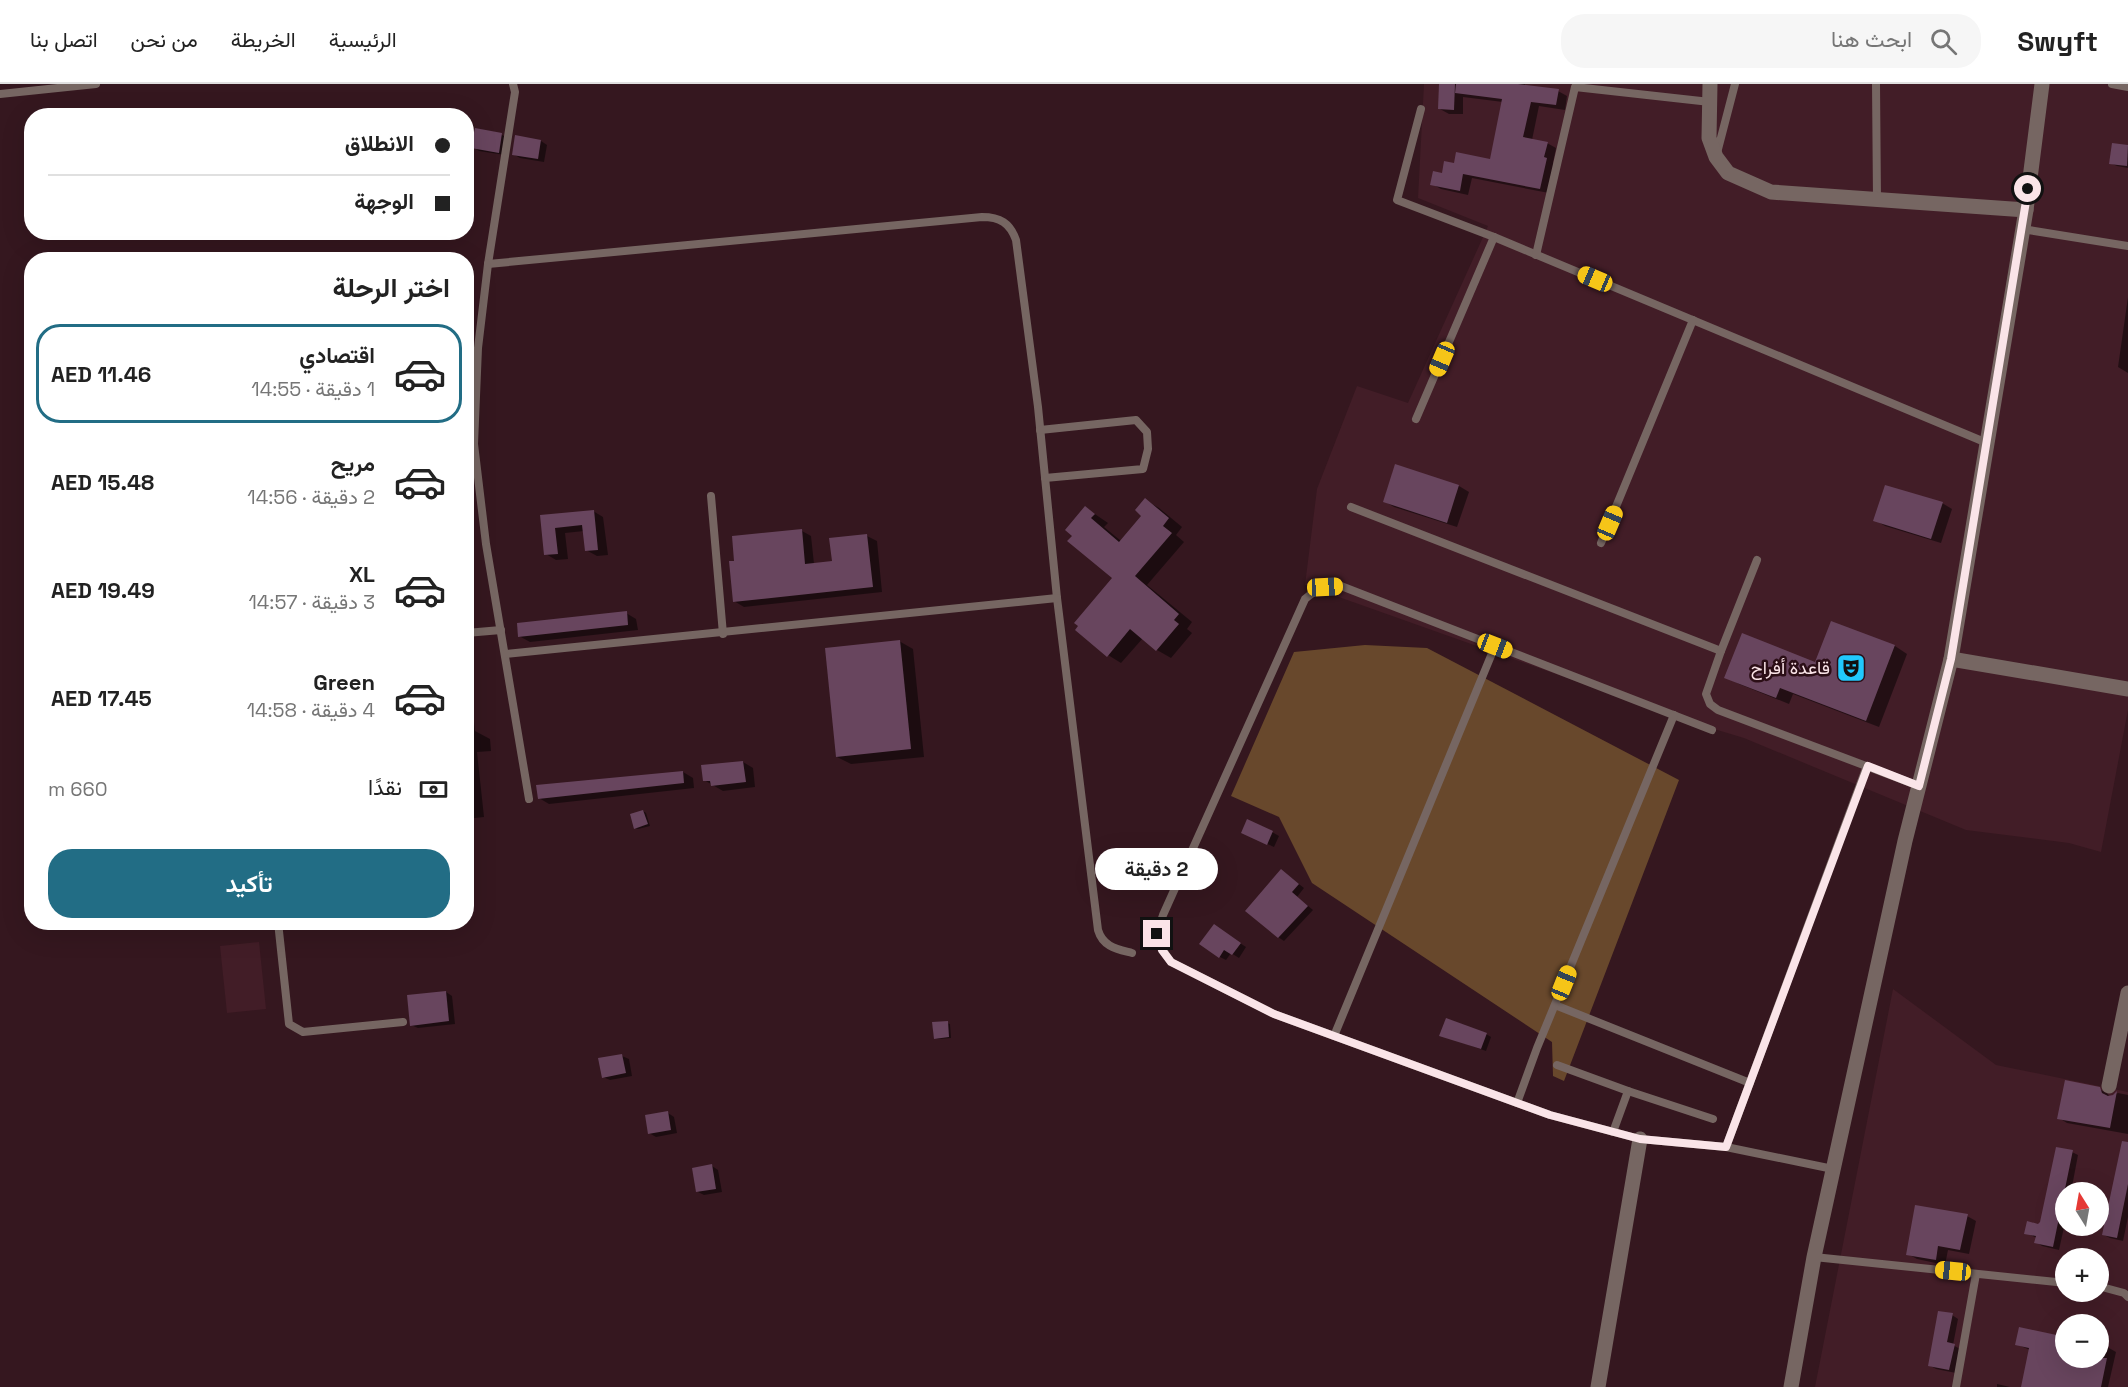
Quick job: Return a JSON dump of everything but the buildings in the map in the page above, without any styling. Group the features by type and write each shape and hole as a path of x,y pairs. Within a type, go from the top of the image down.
{"street":[{"path":"1710,84 1709,138 1716,157 1728,173 1771,192 2025,210"},
{"path":"1791,1387 1814,1257 1833,1169 1919,786 1951,659 2022,230 2042,84"},
{"path":"1951,659 2128,689"},
{"path":"2109,1086 2128,993"},
{"path":"1598,1387 1640,1139"}],"lane":[{"path":"0,94 96,84"},
{"path":"513,84 515,92 488,264 478,348 474,444 486,544 530,799"},
{"path":"1716,157 1735,84"},
{"path":"1876,84 1877,199"},
{"path":"2112,84 2128,87"},
{"path":"1536,255 1575,87 1710,102"},
{"path":"1421,110 1397,200 1494,237 1987,443"},
{"path":"488,264 992,217 1008,225 1016,240 1098,930 1106,944 1132,953"},
{"path":"2022,230 2128,246"},
{"path":"1416,419 1494,237"},
{"path":"1602,543 1693,320"},
{"path":"1040,430 1136,420 1147,432 1148,449 1143,469 1046,478"},
{"path":"711,496 723,633"},
{"path":"1351,507 1721,651"},
{"path":"1757,560 1706,694 1710,704 1718,710 1919,786"},
{"path":"1712,730 1341,586 1325,587 1312,592 1305,599 1163,915 1157,934 1162,950 1171,962 1274,1014 1550,1115 1640,1139 1726,1147 1833,1169"},
{"path":"505,654 1057,598"},
{"path":"474,632 501,630"},
{"path":"1334,1036 1495,646"},
{"path":"1517,1103 1674,715"},
{"path":"1726,1147 1868,766"},
{"path":"279,930 289,1024 303,1032 403,1022"},
{"path":"1555,1005 1750,1083"},
{"path":"1557,1065 1713,1119"},
{"path":"1613,1132 1628,1091"},
{"path":"1814,1257 2055,1282"},
{"path":"1956,1387 1976,1274"},
{"path":"2109,1289 2124,1293 2128,1297"}],"shaded area":[{"path":"1424,84 2128,84 2128,710 2101,852 2069,843 1966,830 1744,738 1691,722 1305,585 1317,489 1357,386 1408,403 1488,226 1418,198"},
{"path":"1365,645 1427,648 1679,780 1564,1081 1553,1076 1552,1042 1312,883 1279,817 1231,796 1294,652"},
{"path":"259,942 266,1009 227,1013 220,946"},
{"path":"1893,989 1996,1065 2128,1092 2128,1387 1815,1387"}],"place":[{"name":"قاعدة أفراح","path":"1851,668"}],"route":[{"path":"1157,934 1162,950 1171,962 1274,1014 1550,1115 1640,1139 1726,1147 1868,766 1919,786 1951,659 2028,189"}]}
